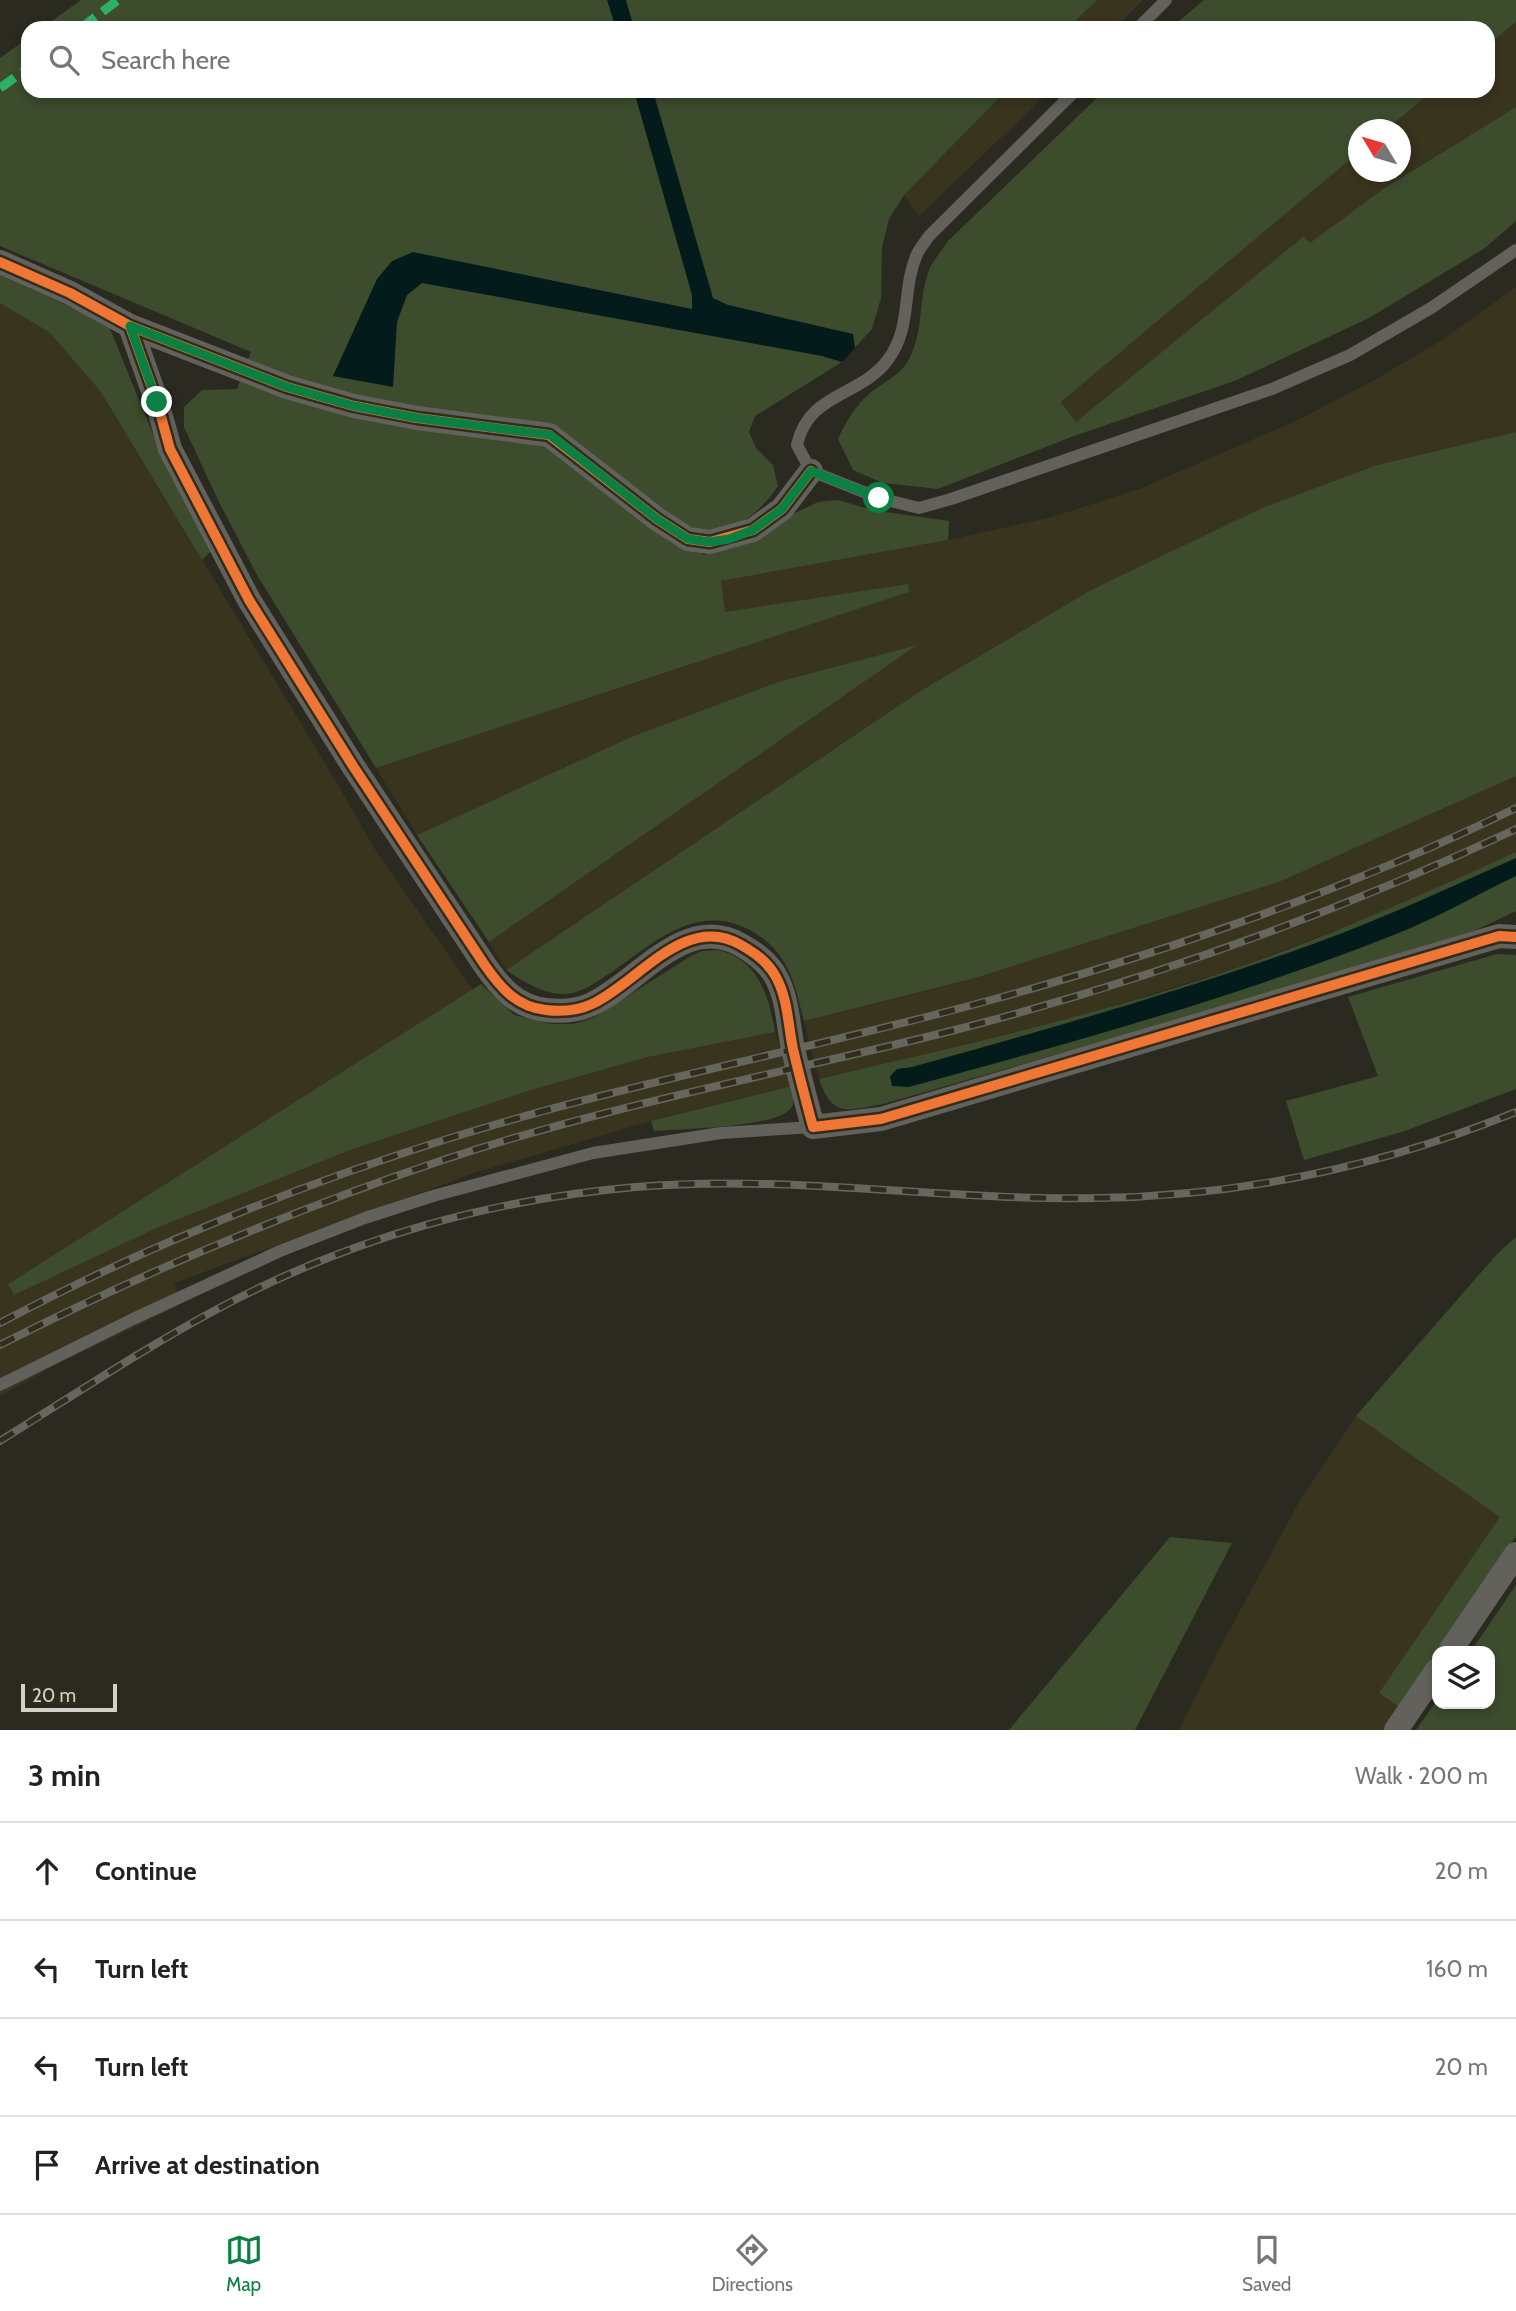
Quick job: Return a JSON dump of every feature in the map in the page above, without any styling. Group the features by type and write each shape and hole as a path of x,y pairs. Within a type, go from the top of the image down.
{"street":[{"path":"0,262 70,293 130,326 287,387 354,406 417,418 550,435 657,519 688,539 710,542 729,539 753,530 782,509 811,471"},
{"path":"130,326 157,402 170,449 249,600 401,839 496,982 523,1005 557,1012 575,1011 594,1003 670,950 689,940 714,936 737,942 760,956 776,976 786,1003 793,1048 813,1127 881,1119 1485,940 1499,936 1516,937"},
{"path":"1453,1646 1516,1554"},
{"path":"1396,1730 1432,1677"}],"lane":[{"path":"1145,21 1166,0"},
{"path":"1068,98 929,236 917,253 911,276 905,325 898,346 884,365 813,412 800,428 797,446 811,471 879,498 919,508 951,499 1272,389 1350,355 1431,308 1516,250"},
{"path":"0,1385 133,1318 280,1251 365,1218 433,1196 593,1153 721,1133 813,1127"}],"shaded area":[{"path":"1097,0 1143,0 1122,21 1075,21"},
{"path":"1516,22 1516,107 1411,172 1411,119 1399,119 1425,98 1495,98 1495,39"},
{"path":"999,98 1043,98 919,216 904,195"},
{"path":"1348,161 1348,182 1394,182 1310,244 1303,238 1076,423 1061,402"},
{"path":"1516,287 1516,432 1377,465 1091,590 922,690 506,970 489,942 914,646 778,682 631,737 417,835 376,768 909,592 908,584 724,613 721,581 948,540 1052,517 1139,489 1298,420 1378,378 1442,340"},
{"path":"0,302 49,332 101,392 376,851 473,990 8,1284 14,1295 159,1227 350,1150 531,1090 648,1057 775,1032 792,1086 651,1121 477,1172 174,1283 180,1305 56,1365 0,1396"},
{"path":"1516,776 1516,852 1396,907 1236,968 1070,1019 819,1079 804,1021 975,978 1279,882"},
{"path":"1421,1340 1516,1536 1441,1646 1432,1646 1432,1659 1384,1730 1179,1730 1216,1655 1299,1502 1356,1416"}],"green space":[{"path":"81,0 1097,0 1075,21 52,21"},
{"path":"1204,0 1516,0 1516,22 1495,39 1495,21 1179,21"},
{"path":"21,43 21,98 999,98 904,195 889,219 882,247 881,298 872,329 842,362 755,416 749,432 756,448 773,465 778,486 762,506 741,523 722,531 696,531 703,555 733,548 758,538 787,517 818,502 838,500 872,510 949,521 948,540 721,581 725,612 908,584 909,592 376,768 257,575 184,427 184,407 202,390 237,389 251,352 0,246 0,58"},
{"path":"1097,98 1425,98 1399,119 1348,119 1348,161 1061,402 1076,422 1303,237 1310,243 1394,182 1411,182 1411,172 1516,107 1516,221 1485,248 1369,318 1237,380 1074,436 938,489 883,483 853,470 838,439 861,402 900,371 909,359 917,337 926,281 935,259 947,242"},
{"path":"0,275 108,324 169,473 212,550 202,560 101,392 49,332 0,303"},
{"path":"1516,432 1516,776 1279,882 975,978 804,1021 797,993 781,957 761,937 728,922 709,921 674,930 597,982 567,994 548,992 530,985 506,970 922,690 1091,590 1262,508 1377,465"},
{"path":"917,645 489,942 417,835 631,737 778,682"},
{"path":"1516,852 1516,911 1474,931 1399,957 883,1104 843,1109 830,1101 819,1079 1029,1029 1185,985 1343,928"},
{"path":"718,950 732,955 752,970 765,993 775,1032 648,1057 531,1090 350,1150 159,1227 14,1295 8,1284 481,984 514,1015 551,1024 573,1024 593,1018 691,956 702,951"},
{"path":"1497,954 1516,955 1516,1089 1405,1131 1304,1160 1286,1101 1378,1076 1348,997"},
{"path":"792,1086 794,1100 791,1108 764,1121 654,1131 651,1121"},
{"path":"1516,1237 1516,1536 1441,1646 1432,1646 1432,1659 1399,1707 1379,1693 1500,1517 1356,1416 1497,1254"},
{"path":"1170,1537 1232,1543 1135,1730 1009,1730"},
{"path":"1516,1585 1516,1730 1416,1730 1432,1707 1495,1709 1495,1646 1474,1646"}],"water":[{"path":"607,0 626,0 632,21 614,21"},
{"path":"636,98 655,98 713,298 728,305 853,334 855,348 842,362 822,356 422,283 407,295 397,322 393,387 333,376 377,279 392,261 413,252 692,309 692,295"},
{"path":"1516,858 1516,876 1411,928 1336,957 1216,998 1093,1035 909,1087 892,1086 890,1076 897,1069 1053,1027 1239,970 1373,921"}],"railway":[{"path":"0,1323 163,1244 333,1177 447,1139 585,1100 933,1015 1134,958 1328,890 1516,808"},
{"path":"0,1345 109,1292 220,1244 332,1199 446,1159 572,1122 955,1030 1099,989 1170,967 1310,917 1516,829"},
{"path":"0,1441 167,1337 273,1281 373,1241 477,1212 582,1193 693,1184 808,1186 1039,1198 1151,1196 1205,1191 1311,1175 1363,1162 1415,1148 1516,1112"}],"marked path":[{"path":"90,21 118,0"},
{"path":"0,88 21,73"}],"cycle path":[{"path":"0,262 70,293 130,326 287,387 354,406 417,418 549,435 657,519 688,539 710,542 753,530 782,509 811,471"},
{"path":"130,326 157,402 170,449 249,600 353,766 484,964 510,995 526,1005 558,1011 575,1010 592,1004 663,954 701,937 720,937 741,945 765,962 780,985 813,1127 881,1119 1499,936 1516,937"}],"route":[{"path":"157,402 130,326 287,387 354,406 417,418 550,435 657,519 688,539 710,542 729,539 753,530 782,509 811,471 879,498"}]}
